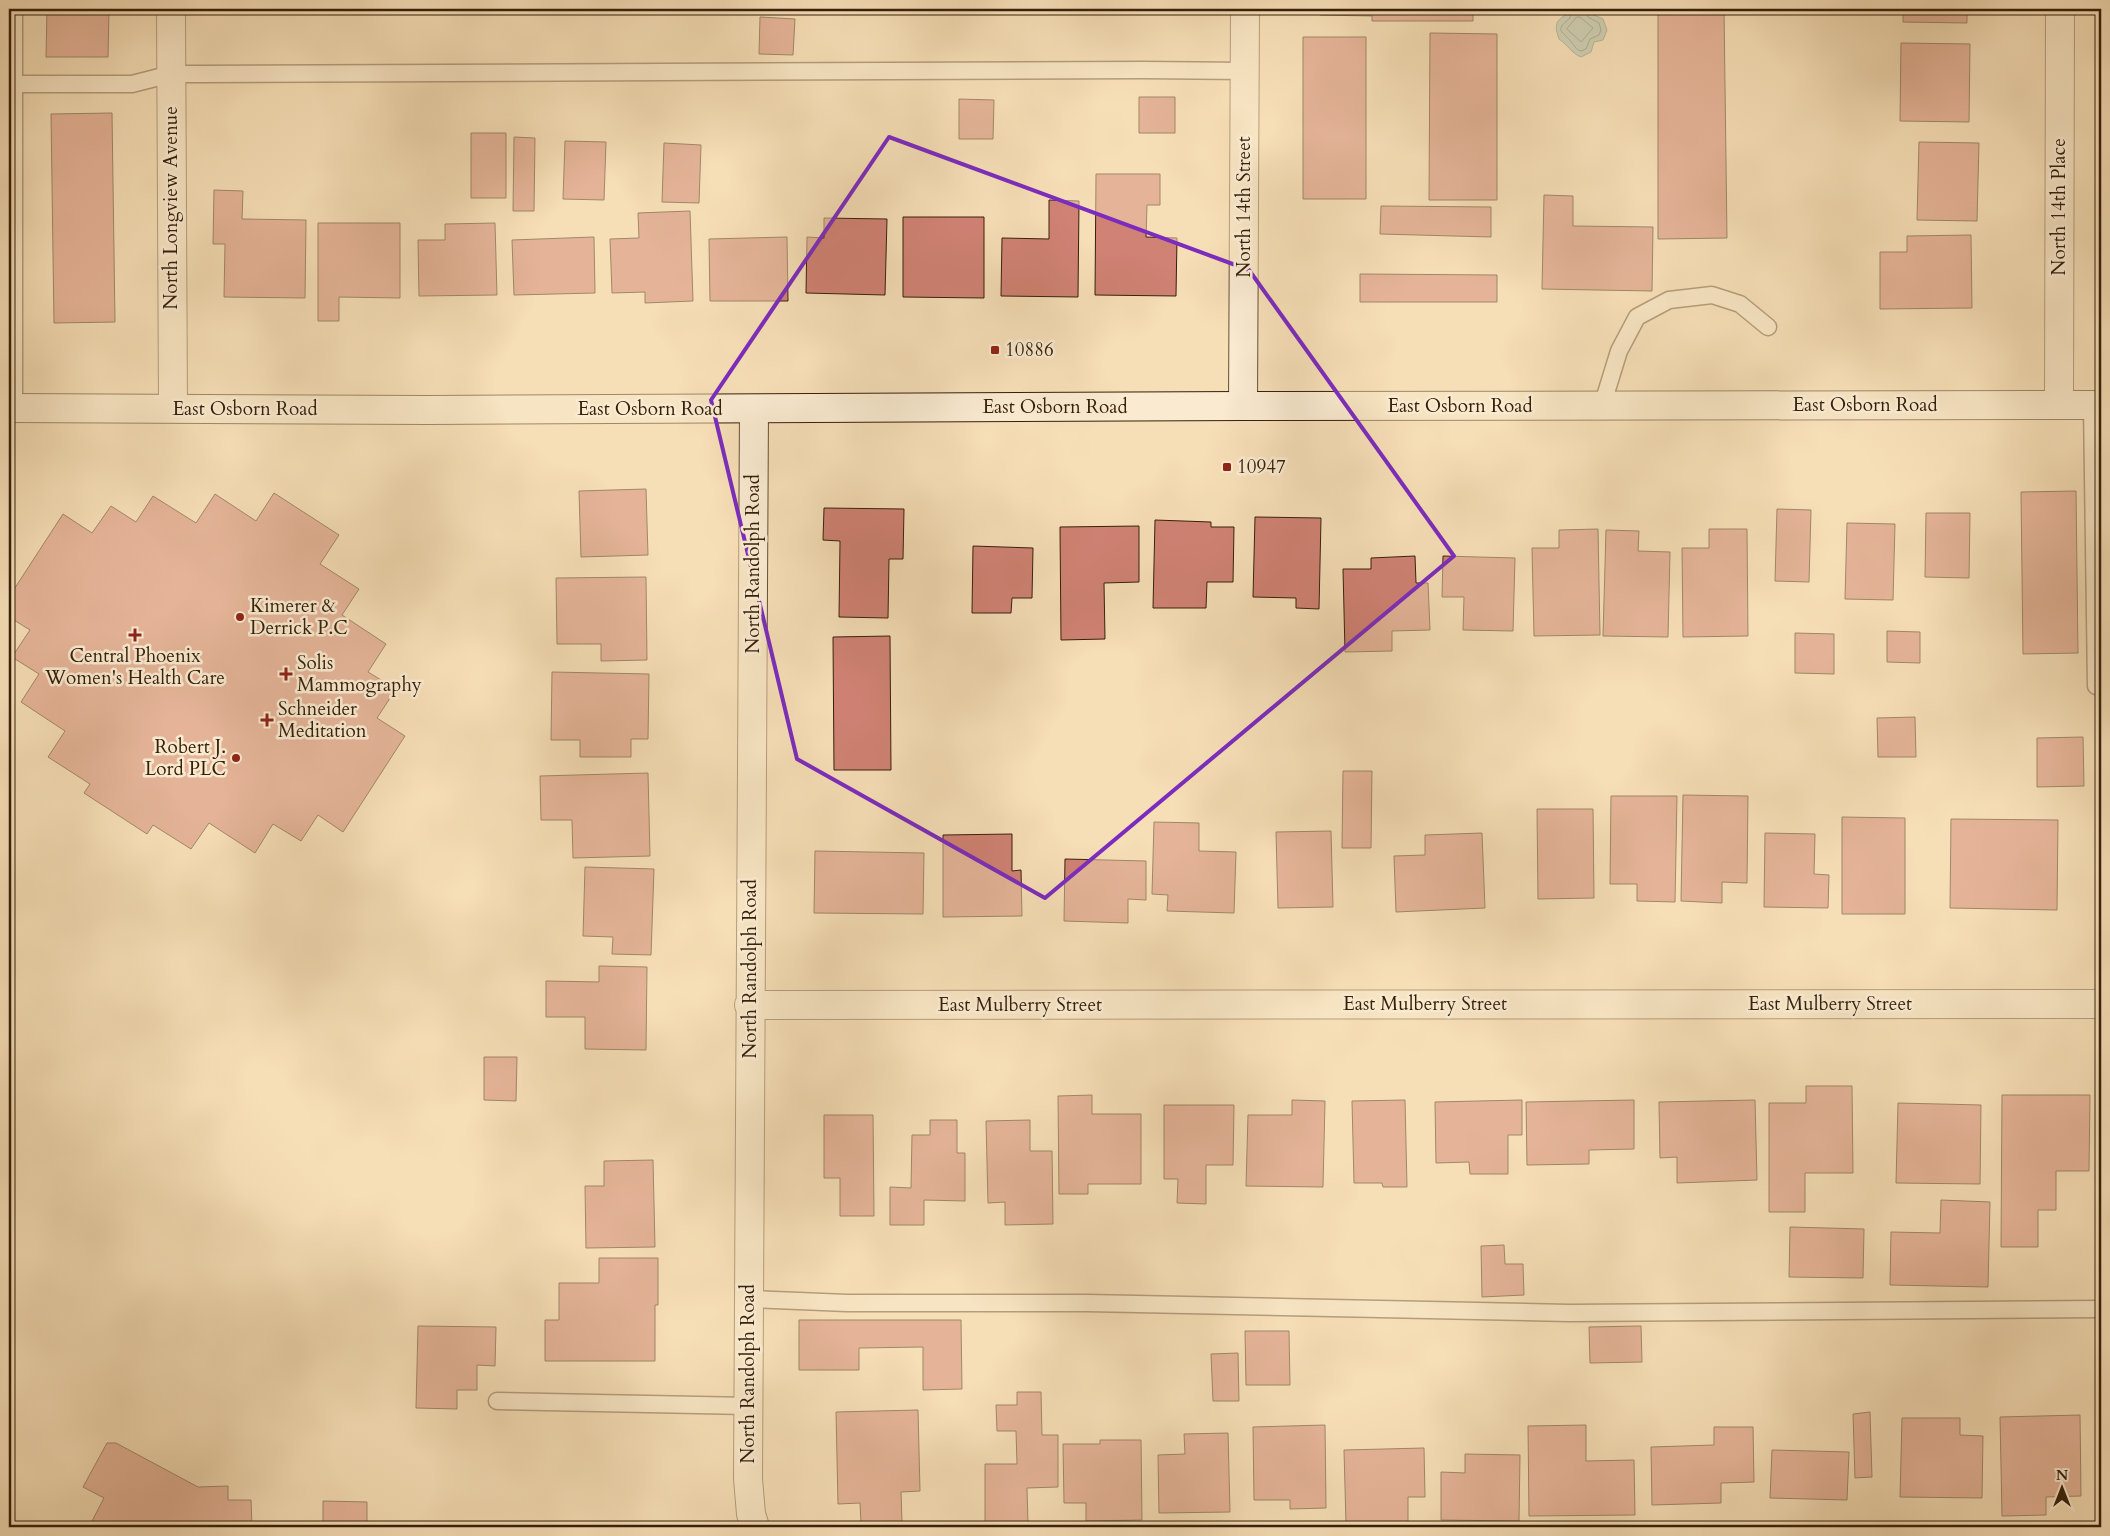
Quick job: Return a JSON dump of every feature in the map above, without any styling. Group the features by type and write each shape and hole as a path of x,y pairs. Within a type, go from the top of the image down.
{"street":[{"name":"North Longview Avenue","path":"171,9 172,408"},
{"name":"North 14th Street","path":"1243,406 1245,9"},
{"name":"North 14th Place","path":"2059,405 2060,9"},
{"name":"East Osborn Road","path":"11,408 754,409 1243,406 2097,405"},
{"name":"North Randolph Road","path":"754,409 749,1005 748,1479 751,1514 755,1527"},
{"name":"East Mulberry Street","path":"749,1005 2101,1004"}],"lane":[{"path":"11,408 11,84 14,9"},
{"path":"11,84 132,84 170,74 1245,71"},
{"path":"1602,406 1619,351 1637,317 1669,300 1712,295 1740,304 1768,327"},
{"path":"2096,686 2097,405"},
{"path":"749,1299 847,1302 1087,1302 1569,1313 2101,1309"},
{"path":"497,1401 749,1406"}],"highlighted area":[{"path":"889,137 1249,270 1454,556 1045,898 797,759 711,400"}],"water":[{"path":"1567,9 1591,9 1592,14 1603,19 1607,30 1603,40 1594,42 1591,52 1581,57 1559,39 1556,25 1566,15"}],"building":[{"path":"47,9 109,9 108,57 46,57"},
{"path":"1320,9 1473,9 1473,21 1372,21 1372,16 1320,15"},
{"path":"1658,9 1724,9 1727,238 1658,239"},
{"path":"1903,9 1967,9 1967,23 1903,22"},
{"path":"760,17 795,19 793,55 759,54"},
{"path":"1430,33 1497,34 1497,200 1429,200"},
{"path":"1303,37 1366,37 1366,199 1303,199"},
{"path":"1901,43 1970,44 1969,122 1900,121"},
{"path":"1139,97 1175,97 1175,133 1139,133"},
{"path":"959,99 994,100 993,139 959,139"},
{"path":"112,113 115,322 54,323 51,114"},
{"path":"471,133 506,133 506,198 471,198"},
{"path":"514,137 535,138 534,211 513,211"},
{"path":"565,141 606,142 604,200 563,199"},
{"path":"1919,142 1979,143 1977,221 1917,220"},
{"path":"664,143 701,145 699,203 662,202"},
{"path":"1096,174 1160,174 1160,205 1147,205 1146,237 1177,238 1176,296 1095,295"},
{"path":"214,190 243,191 242,219 306,220 305,298 224,297 225,244 213,244"},
{"path":"1544,195 1573,196 1573,226 1653,227 1652,291 1542,289"},
{"path":"1049,200 1079,201 1078,297 1001,296 1002,238 1049,239"},
{"path":"1381,206 1491,207 1491,237 1380,234"},
{"path":"690,211 693,301 645,303 645,292 612,293 610,239 639,238 638,213"},
{"path":"903,217 984,217 984,298 903,297"},
{"path":"824,218 887,219 885,295 806,293 807,237 824,238"},
{"path":"318,223 400,223 400,298 339,297 339,321 318,321"},
{"path":"495,223 497,295 419,296 418,240 445,240 445,224"},
{"path":"1971,235 1972,308 1880,309 1880,252 1907,252 1907,236"},
{"path":"594,237 595,293 514,295 512,240"},
{"path":"787,237 788,301 710,301 709,239"},
{"path":"1360,274 1497,275 1497,302 1360,302"},
{"path":"646,489 648,555 581,557 579,491"},
{"path":"2076,491 2078,653 2023,654 2021,492"},
{"path":"274,493 339,535 320,564 359,589 342,615 386,644 368,672 396,689 377,718 405,736 343,832 318,815 301,841 273,824 255,853 209,823 191,849 153,825 147,834 84,793 90,784 48,757 65,731 21,702 39,674 12,657 30,630 9,617 9,597 63,514 92,533 111,506 136,522 153,496 196,523 215,494 256,521"},
{"path":"824,508 904,509 903,559 889,559 888,618 839,617 840,541 823,540"},
{"path":"1777,509 1811,510 1809,582 1775,581"},
{"path":"1926,513 1970,513 1969,578 1925,577"},
{"path":"1255,517 1321,518 1319,609 1296,608 1296,598 1253,597"},
{"path":"1155,520 1211,522 1211,527 1234,527 1233,582 1207,582 1206,608 1153,608"},
{"path":"1847,523 1895,524 1893,600 1845,599"},
{"path":"1139,526 1139,582 1104,583 1105,639 1061,640 1060,527"},
{"path":"1598,529 1600,635 1534,636 1532,548 1559,548 1559,530"},
{"path":"1709,529 1747,529 1748,636 1683,637 1682,548 1709,548"},
{"path":"1606,530 1639,531 1638,551 1670,552 1668,637 1603,636"},
{"path":"973,546 1033,548 1032,598 1012,598 1011,613 972,613"},
{"path":"1415,556 1416,583 1428,583 1430,630 1392,631 1392,651 1345,652 1343,569 1371,569 1371,558"},
{"path":"1443,556 1515,558 1513,631 1463,630 1464,597 1442,597"},
{"path":"646,577 647,660 601,661 601,644 557,644 556,578"},
{"path":"1887,631 1920,632 1920,663 1887,662"},
{"path":"1795,633 1834,634 1834,674 1795,673"},
{"path":"890,636 891,770 834,770 833,637"},
{"path":"552,672 649,674 648,739 631,739 631,757 580,757 580,740 551,740"},
{"path":"1915,717 1916,757 1878,757 1877,718"},
{"path":"2083,737 2084,786 2037,787 2037,738"},
{"path":"1343,771 1372,771 1371,848 1342,848"},
{"path":"648,773 650,856 573,858 572,820 541,820 540,776"},
{"path":"1683,795 1748,796 1747,883 1722,882 1722,903 1681,901"},
{"path":"1611,796 1677,796 1675,902 1637,901 1637,884 1610,884"},
{"path":"1537,809 1593,809 1594,898 1538,899"},
{"path":"1842,817 1905,818 1905,914 1842,914"},
{"path":"1951,819 2058,820 2057,910 1950,908"},
{"path":"1154,822 1199,823 1199,851 1236,852 1234,913 1167,911 1168,895 1152,894"},
{"path":"1331,831 1333,907 1278,908 1276,832"},
{"path":"1482,833 1485,908 1396,912 1394,856 1425,855 1425,835"},
{"path":"1765,833 1815,834 1814,874 1829,875 1828,908 1764,907"},
{"path":"1012,834 1012,871 1021,870 1022,916 943,917 943,835"},
{"path":"815,851 924,853 923,914 814,913"},
{"path":"1065,859 1146,861 1146,900 1128,899 1128,923 1064,921"},
{"path":"585,867 654,869 651,955 612,954 613,937 583,936"},
{"path":"599,966 647,967 646,1050 585,1049 585,1017 546,1017 546,981 599,982"},
{"path":"484,1057 517,1057 516,1101 484,1100"},
{"path":"1806,1086 1852,1086 1853,1173 1805,1173 1805,1212 1769,1212 1769,1103 1806,1103"},
{"path":"1092,1095 1092,1114 1141,1114 1141,1184 1088,1184 1088,1194 1059,1194 1058,1096"},
{"path":"2002,1095 2090,1095 2089,1171 2056,1171 2056,1210 2038,1210 2038,1247 2001,1247"},
{"path":"1292,1100 1325,1101 1323,1187 1246,1186 1248,1115 1292,1115"},
{"path":"1405,1100 1407,1187 1383,1187 1382,1183 1354,1183 1352,1101"},
{"path":"1522,1100 1522,1135 1508,1135 1508,1174 1470,1174 1469,1162 1436,1163 1435,1102"},
{"path":"1634,1100 1634,1149 1589,1150 1589,1164 1527,1165 1526,1102"},
{"path":"1755,1100 1757,1180 1677,1183 1677,1157 1660,1158 1659,1102"},
{"path":"1898,1103 1981,1105 1980,1184 1896,1183"},
{"path":"1164,1105 1234,1105 1233,1165 1206,1165 1206,1204 1177,1203 1178,1179 1164,1179"},
{"path":"824,1115 873,1115 874,1216 840,1216 840,1178 824,1178"},
{"path":"930,1120 957,1120 957,1153 965,1153 965,1201 924,1200 924,1225 890,1225 890,1187 911,1188 912,1135 930,1135"},
{"path":"1030,1120 1030,1151 1052,1151 1053,1224 1005,1225 1005,1202 988,1203 986,1121"},
{"path":"653,1160 655,1247 586,1248 585,1186 604,1186 604,1161"},
{"path":"1941,1200 1990,1202 1988,1287 1890,1285 1891,1232 1940,1233"},
{"path":"1790,1227 1864,1229 1863,1278 1789,1277"},
{"path":"1504,1245 1505,1264 1523,1264 1524,1295 1482,1297 1481,1246"},
{"path":"599,1258 658,1258 658,1305 655,1305 655,1361 545,1361 545,1320 559,1320 559,1283 599,1283"},
{"path":"799,1320 961,1320 962,1389 923,1390 923,1347 859,1348 859,1370 799,1370"},
{"path":"418,1326 496,1327 495,1366 477,1365 477,1390 457,1390 457,1409 416,1408"},
{"path":"1641,1326 1642,1362 1590,1363 1589,1327"},
{"path":"1245,1331 1289,1331 1290,1385 1246,1385"},
{"path":"1238,1353 1239,1401 1213,1401 1211,1354"},
{"path":"1017,1392 1041,1392 1042,1435 1058,1435 1058,1487 1027,1488 1028,1524 985,1525 985,1464 1017,1464 1016,1431 997,1431 996,1405 1017,1405"},
{"path":"918,1410 920,1491 901,1492 902,1522 861,1523 860,1503 838,1504 836,1412"},
{"path":"1870,1412 1872,1477 1855,1478 1853,1414"},
{"path":"2080,1415 2081,1496 2046,1497 2046,1515 2002,1516 2000,1417"},
{"path":"1902,1418 1960,1418 1960,1435 1983,1436 1982,1498 1900,1497"},
{"path":"1325,1425 1326,1508 1290,1509 1290,1500 1254,1500 1253,1427"},
{"path":"1586,1425 1586,1461 1634,1460 1635,1515 1529,1516 1528,1426"},
{"path":"1714,1427 1753,1427 1754,1482 1721,1483 1721,1503 1652,1505 1651,1447 1714,1445"},
{"path":"1228,1433 1230,1512 1159,1513 1158,1455 1185,1454 1184,1434"},
{"path":"1100,1440 1141,1440 1142,1520 1086,1521 1086,1503 1064,1503 1063,1444 1100,1444"},
{"path":"107,1443 116,1443 198,1487 228,1486 228,1500 251,1500 252,1527 136,1527 123,1521 120,1527 104,1527 92,1521 104,1498 83,1487"},
{"path":"1424,1448 1425,1497 1408,1497 1408,1523 1346,1524 1344,1450"},
{"path":"1772,1450 1849,1452 1847,1500 1770,1498"},
{"path":"1465,1454 1520,1455 1519,1521 1441,1520 1441,1472 1465,1473"},
{"path":"323,1501 367,1502 367,1527 323,1527"}],"place":[{"name":"10886","path":"995,350"},
{"name":"10947","path":"1227,467"},
{"name":"Kimerer & Derrick P.C","path":"240,617"},
{"name":"Central Phoenix Women's Health Care","path":"135,635"},
{"name":"Solis Mammography","path":"286,674"},
{"name":"Schneider Meditation","path":"267,720"},
{"name":"Robert J. Lord PLC","path":"236,758"}]}
